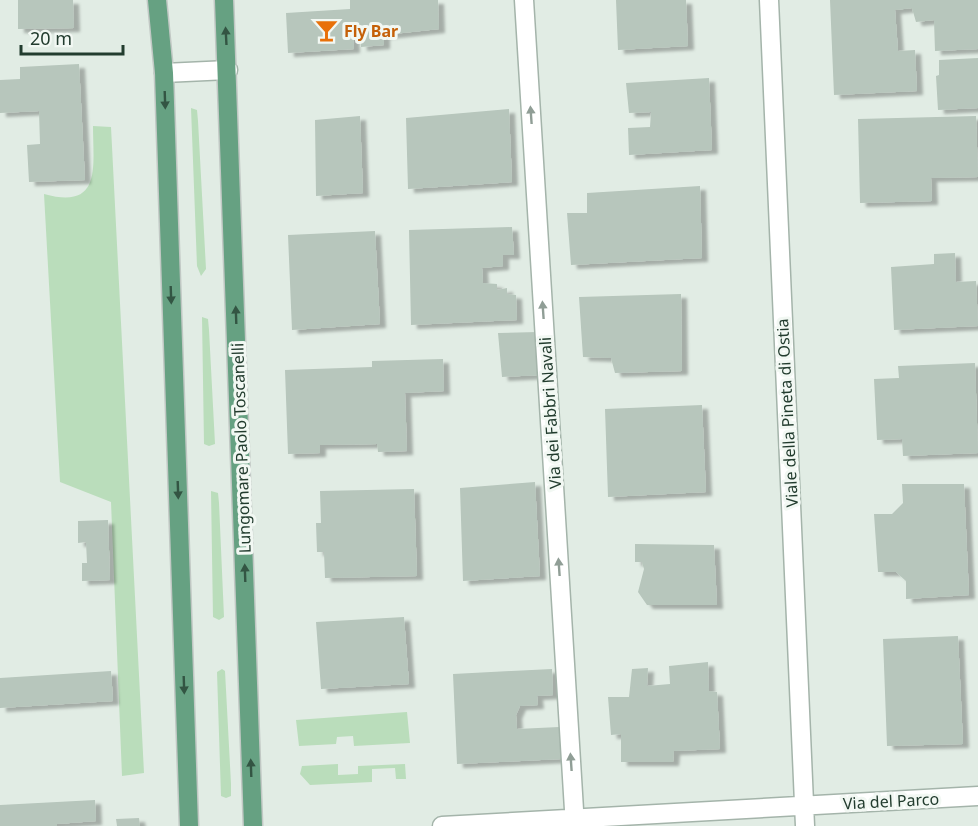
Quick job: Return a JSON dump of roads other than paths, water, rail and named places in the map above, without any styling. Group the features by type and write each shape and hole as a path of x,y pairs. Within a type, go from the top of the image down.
{"main road":[{"path":"157,0 164,73 189,826"},
{"name":"Lungomare Paolo Toscanelli","path":"224,0 254,826"}],"street":[{"name":"Via dei Fabbri Navali","path":"524,0 575,823"},
{"name":"Viale della Pineta di Ostia","path":"769,0 805,826"},
{"path":"164,73 228,70"},
{"name":"Via del Parco","path":"442,826 575,823 978,796"}],"place":[{"name":"Fly Bar","path":"326,31"}]}
